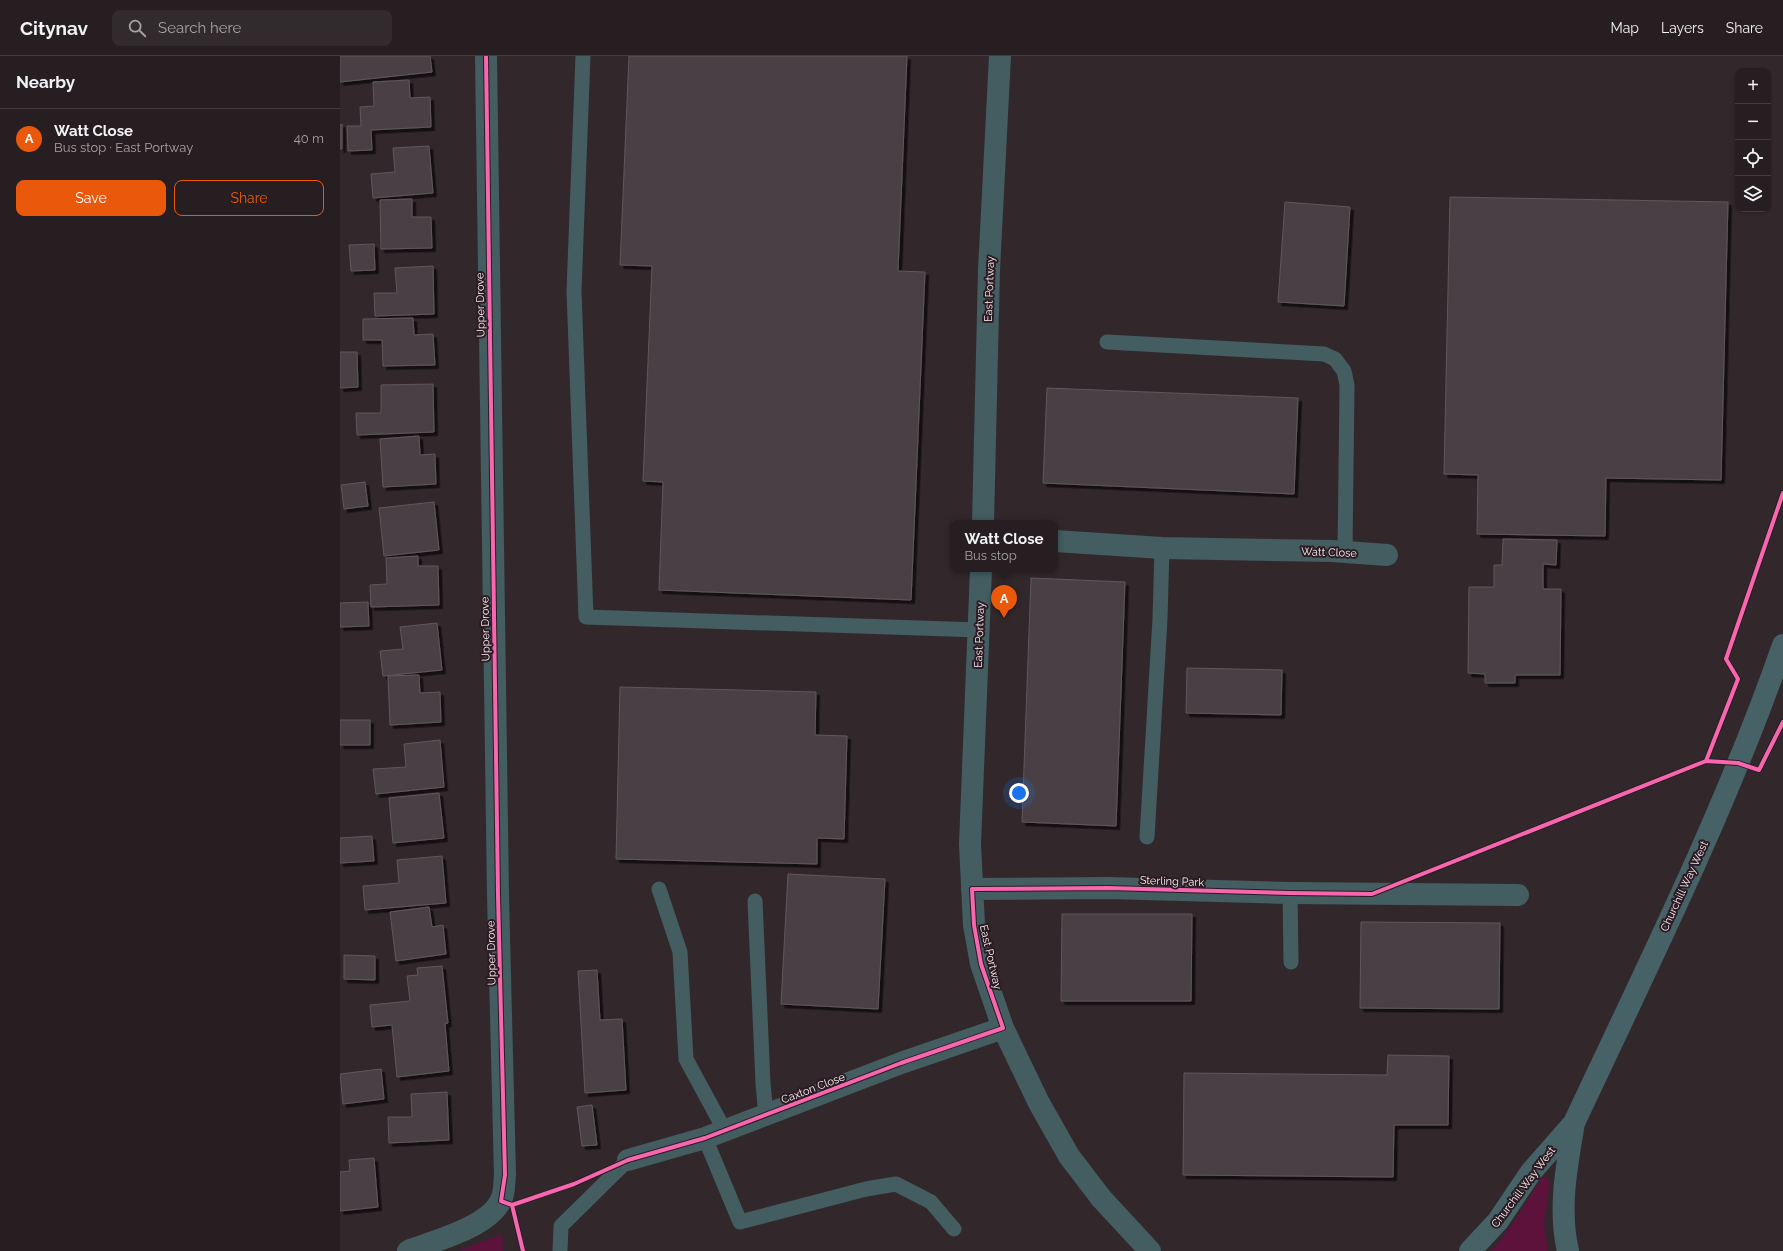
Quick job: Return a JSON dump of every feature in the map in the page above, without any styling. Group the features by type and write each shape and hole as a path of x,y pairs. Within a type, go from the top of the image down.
{"main road":[{"name":"Churchill Way West","path":"1568,1251 1564,1236 1563,1207 1566,1167 1574,1123 1701,850 1738,763 1783,645"},
{"name":"Churchill Way West","path":"1470,1251 1498,1221 1531,1172 1574,1123"}],"street":[{"name":"Upper Drove","path":"408,1251 472,1226 490,1214 501,1201 505,1175 498,879 486,56"},
{"name":"East Portway","path":"983,520 989,270 1000,56"},
{"name":"Watt Close","path":"1058,542 1162,548 1345,552 1387,555"},
{"name":"East Portway","path":"981,572 970,844 974,924 982,964 1003,1028 1038,1103 1069,1156 1101,1198 1150,1251"},
{"name":"Sterling Park","path":"972,889 1108,888 1290,893 1518,895"},
{"name":"Caxton Close","path":"628,1160 715,1134 766,1116 901,1063 1003,1028"}],"lane":[{"path":"583,56 574,291 586,617 979,630"},
{"path":"1107,342 1284,350 1324,354 1335,359 1344,371 1347,385 1345,552"},
{"path":"1147,837 1160,626 1162,548"},
{"path":"659,889 680,952 686,1060 715,1134 740,1222 866,1189 896,1184 931,1202 954,1229"},
{"path":"1290,893 1291,962"},
{"path":"755,901 762,1083 766,1116"},
{"path":"560,1251 561,1226 628,1160"}],"path":[{"path":"1706,761 1738,679 1726,659 1783,493"}],"shaded area":[{"path":"1547,1177 1550,1182 1544,1223 1548,1251 1492,1251 1509,1229 1542,1178"},
{"path":"502,1234 503,1251 459,1251"}],"building":[{"path":"340,56 430,56 432,72 340,82"},
{"path":"629,56 907,56 898,271 925,272 911,600 659,590 663,482 643,481 652,266 620,265"},
{"path":"409,80 410,98 430,97 431,127 371,130 372,150 348,151 347,126 361,126 360,107 374,106 373,82"},
{"path":"342,124 342,149 340,149 340,125"},
{"path":"429,146 433,193 373,198 371,174 395,172 393,148"},
{"path":"1450,197 1728,202 1721,480 1606,478 1605,536 1477,534 1478,475 1444,474"},
{"path":"412,199 412,217 431,217 432,248 381,249 380,200"},
{"path":"1285,202 1350,207 1344,306 1278,302"},
{"path":"374,244 375,270 351,271 349,245"},
{"path":"433,266 434,314 375,316 374,293 397,293 395,268"},
{"path":"413,318 414,335 433,334 435,365 383,366 382,340 363,340 363,319"},
{"path":"340,352 357,352 358,387 340,388"},
{"path":"433,384 434,432 357,435 356,413 381,413 381,385"},
{"path":"1047,388 1298,398 1294,494 1043,483"},
{"path":"419,436 420,455 435,454 436,484 383,487 380,439"},
{"path":"365,482 368,506 344,509 341,485"},
{"path":"434,502 439,550 384,556 379,508"},
{"path":"1503,539 1557,540 1556,565 1543,564 1543,589 1561,589 1560,675 1515,675 1515,683 1485,683 1485,674 1468,673 1469,587 1494,587 1494,565 1502,565"},
{"path":"418,556 418,566 438,566 439,605 371,607 370,585 387,584 386,558"},
{"path":"1031,578 1125,582 1116,826 1022,822"},
{"path":"368,602 369,626 340,627 340,603"},
{"path":"437,623 442,670 383,676 380,651 403,649 400,627"},
{"path":"1187,668 1282,670 1281,715 1186,713"},
{"path":"419,675 420,693 440,692 441,722 390,725 388,676"},
{"path":"620,687 816,692 815,735 847,736 844,839 817,838 817,864 616,859"},
{"path":"340,720 370,720 370,745 340,745"},
{"path":"440,740 444,787 376,794 373,769 406,767 404,744"},
{"path":"439,793 444,838 393,843 389,798"},
{"path":"372,836 374,861 340,863 340,838"},
{"path":"442,856 446,903 365,910 363,886 399,883 397,860"},
{"path":"788,874 885,879 878,1009 781,1004"},
{"path":"429,907 432,927 443,925 446,954 396,961 390,912"},
{"path":"1062,914 1192,914 1191,1001 1061,1001"},
{"path":"1361,922 1500,923 1499,1009 1360,1008"},
{"path":"344,955 375,956 375,980 344,979"},
{"path":"442,966 448,1023 445,1024 449,1071 397,1077 392,1025 372,1027 370,1005 410,1001 407,976 418,975 417,968"},
{"path":"597,970 600,1020 622,1019 626,1090 585,1093 578,971"},
{"path":"1388,1055 1449,1056 1448,1125 1394,1125 1393,1177 1183,1175 1184,1073 1387,1075"},
{"path":"381,1069 384,1099 343,1104 340,1074"},
{"path":"447,1092 449,1140 389,1143 388,1117 412,1117 411,1094"},
{"path":"592,1105 597,1145 582,1146 577,1107"},
{"path":"374,1158 378,1207 340,1211 340,1172 350,1171 349,1160"}],"cycle path":[{"path":"486,56 498,895 505,1175 501,1201 512,1205 523,1251"},
{"path":"1706,761 1738,679 1726,659 1783,493"},
{"path":"512,1205 574,1184 628,1160 705,1138 901,1063 1003,1028 981,964 974,925 972,889 1108,888 1372,894 1706,761 1738,763 1759,770 1783,722"}],"place":[{"name":"Watt Close","path":"1004,618"}]}
